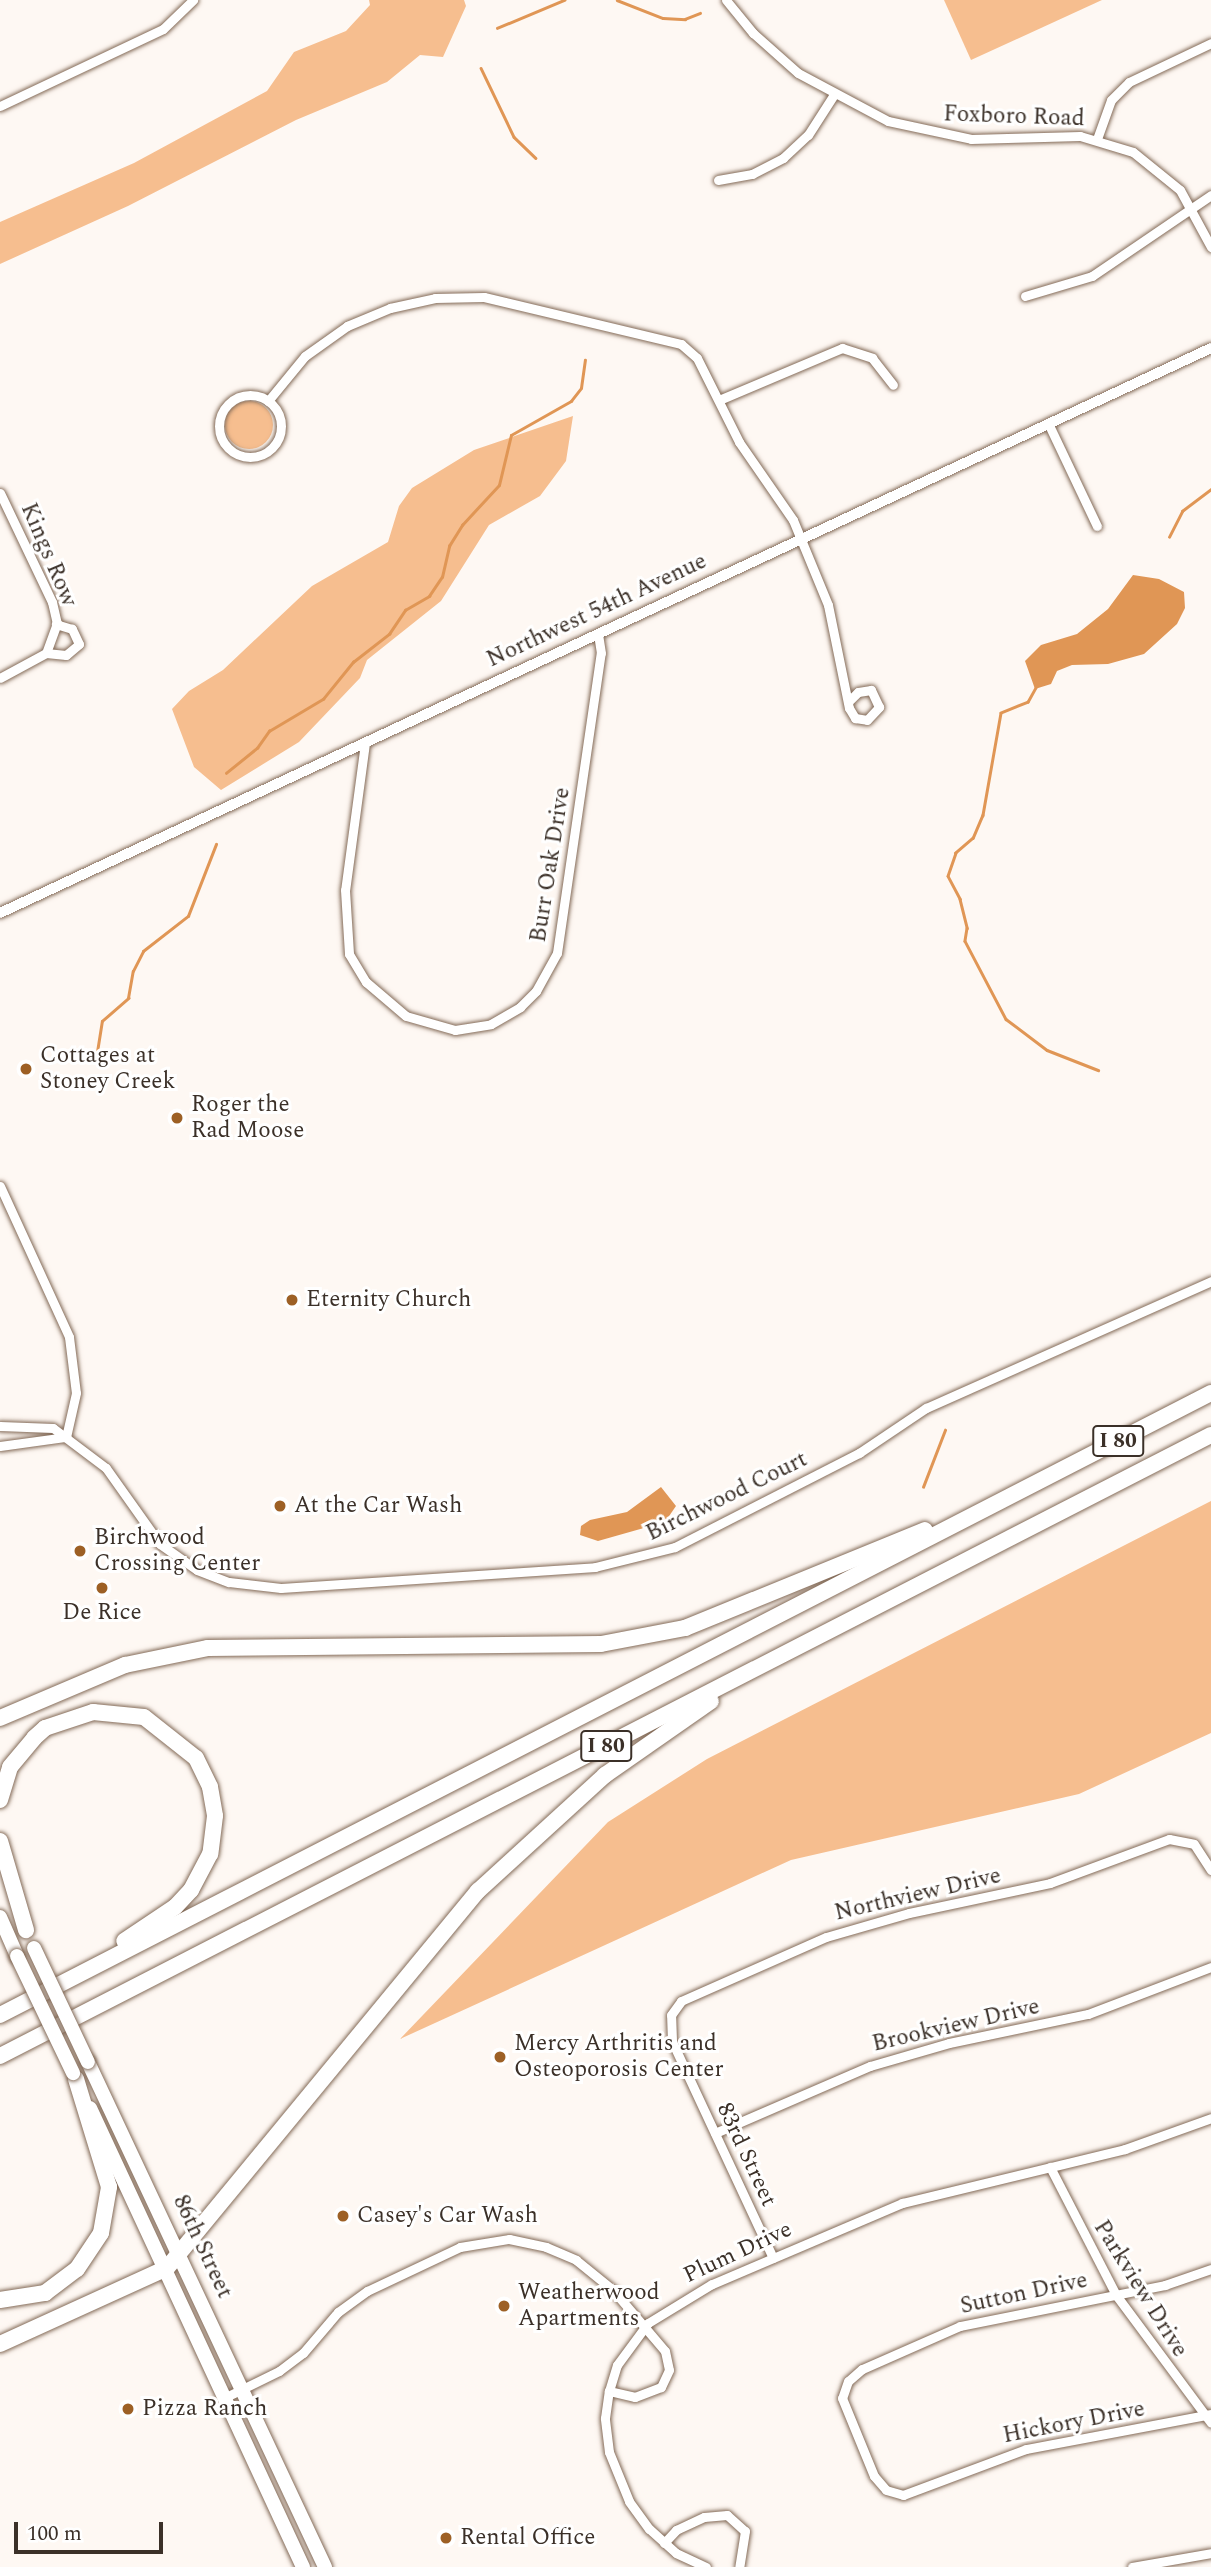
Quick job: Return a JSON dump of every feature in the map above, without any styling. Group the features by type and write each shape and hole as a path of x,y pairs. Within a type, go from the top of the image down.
{"highway":[{"name":"I 80","path":"34,1998 1211,1393"},
{"name":"I 80","path":"0,2056 1211,1436"},
{"path":"0,1718 125,1664 208,1648 601,1644 685,1628 1024,1489"},
{"path":"0,2344 167,2269 181,2256 478,1891 605,1775 761,1667"},
{"path":"0,1800 10,1767 46,1728 93,1712 120,1713 144,1717 161,1726 196,1758 210,1787 215,1816 210,1854 191,1889 175,1907 34,1998 0,2015"},
{"path":"0,1841 26,1930"},
{"path":"0,2065 106,2002"},
{"path":"0,2300 45,2293 76,2269 101,2233 109,2187 75,2076"}],"main road":[{"name":"86th Street","path":"0,1872 325,2567"},
{"name":"86th Street","path":"0,1917 167,2269 303,2567"}],"street":[{"path":"0,106 163,29 193,0"},
{"name":"Foxboro Road","path":"726,0 774,54 833,96 888,121 944,135 1097,139 1150,163 1190,207 1211,247"},
{"path":"1097,139 1105,112 1129,82 1211,43"},
{"path":"718,180 752,174 783,158 808,135 833,96"},
{"path":"1025,296 1092,276 1211,195"},
{"path":"268,401 305,356 355,322 408,302 465,296 507,302 681,344 697,358 739,442 789,513 801,537 828,605 848,702"},
{"path":"719,400 842,348 872,358 893,385"},
{"name":"Northwest 54th Avenue","path":"0,913 1211,348"},
{"path":"254,395 268,401 281,419 276,445 251,457 226,447 219,419 231,401 254,395"},
{"path":"1048,423 1097,526"},
{"name":"Kings Row","path":"0,493 5,515 52,602 57,624 46,653"},
{"path":"0,678 46,653 66,655 79,645 72,629 57,624"},
{"name":"Burr Oak Drive","path":"365,743 345,890 349,954 366,982 406,1016 456,1030 491,1024 536,991 560,941 601,653 598,633"},
{"path":"0,1186 69,1337 76,1393 66,1437 0,1447"},
{"name":"Birchwood Court","path":"0,1426 41,1425 66,1437 106,1468 160,1544 197,1570 229,1583 281,1588 595,1567 650,1556 688,1541 859,1453 926,1408 1211,1281"},
{"name":"Northview Drive","path":"688,1996 826,1937 909,1913 1050,1883 1160,1842 1178,1839 1194,1844 1211,1870"},
{"name":"Brookview Drive","path":"715,2133 870,2066 1088,2014 1211,1967"},
{"name":"83rd Street","path":"688,1996 671,2015 669,2033 773,2258"},
{"name":"Plum Drive","path":"706,2567 664,2543 633,2508 614,2469 606,2426 609,2391 617,2365 644,2328 684,2298 902,2203 1125,2149 1211,2118"},
{"name":"Parkview Drive","path":"1050,2167 1116,2295 1209,2418"},
{"path":"226,2397 243,2390 303,2353 351,2301 473,2243 509,2239 565,2254 601,2279 665,2351 669,2370 666,2382 645,2395 622,2396 609,2391"},
{"name":"Sutton Drive","path":"874,2476 845,2414 844,2389 855,2374 935,2335 985,2318 1165,2285 1211,2269"},
{"name":"Hickory Drive","path":"874,2476 894,2494 912,2494 1026,2449 1209,2418"},
{"path":"664,2543 676,2530 704,2517 727,2515 745,2531 739,2567"},
{"path":"1132,2567 1211,2553"}],"shaded area":[{"path":"369,0 464,0 466,6 443,57 420,55 387,82 296,120 128,206 0,264 0,222 134,163 267,91 294,52 346,31 370,5"},
{"path":"944,0 1102,0 971,60"},
{"path":"249,401 266,408 273,425 266,442 249,449 232,442 225,425 232,408"},
{"path":"573,416 566,461 540,496 489,525 441,601 367,660 360,678 299,742 221,790 194,767 172,709 189,691 223,670 312,586 388,542 399,506 412,488 474,450"},
{"path":"1133,575 1159,579 1184,592 1185,608 1177,624 1144,654 1108,664 1072,665 1057,671 1051,684 1035,689 1025,661 1041,645 1077,634 1108,609"},
{"path":"661,1487 676,1506 665,1522 598,1541 580,1535 581,1526 590,1520 627,1512"},
{"path":"1211,1501 1211,1733 1079,1794 791,1860 400,2039 608,1822 707,1759"}],"waterway":[{"path":"497,28 564,0"},
{"path":"617,0 663,18 685,19 700,13"},
{"path":"481,68 514,137 536,158"},
{"path":"226,773 257,748 269,731 323,699 353,662 389,634 405,610 429,596 442,577 449,546 462,525 499,485 511,435 571,401 581,388 585,360"},
{"path":"1169,537 1182,511 1211,489"},
{"path":"1037,686 1028,702 1001,713 983,815 973,838 956,853 948,876 960,899 967,928 965,941 1006,1019 1047,1050 1098,1070"},
{"path":"97,1052 102,1021 128,998 133,971 143,951 188,916 216,844"},
{"path":"923,1487 945,1430"}],"place":[{"name":"Cottages at Stoney Creek","path":"26,1069"},
{"name":"Roger the Rad Moose","path":"177,1118"},
{"name":"Eternity Church","path":"292,1300"},
{"name":"At the Car Wash","path":"280,1506"},
{"name":"Birchwood Crossing Center","path":"80,1551"},
{"name":"De Rice","path":"102,1588"},
{"name":"Mercy Arthritis and Osteoporosis Center","path":"500,2057"},
{"name":"Casey's Car Wash","path":"343,2216"},
{"name":"Weatherwood Apartments","path":"504,2306"},
{"name":"Pizza Ranch","path":"128,2409"},
{"name":"Rental Office","path":"446,2538"}]}
